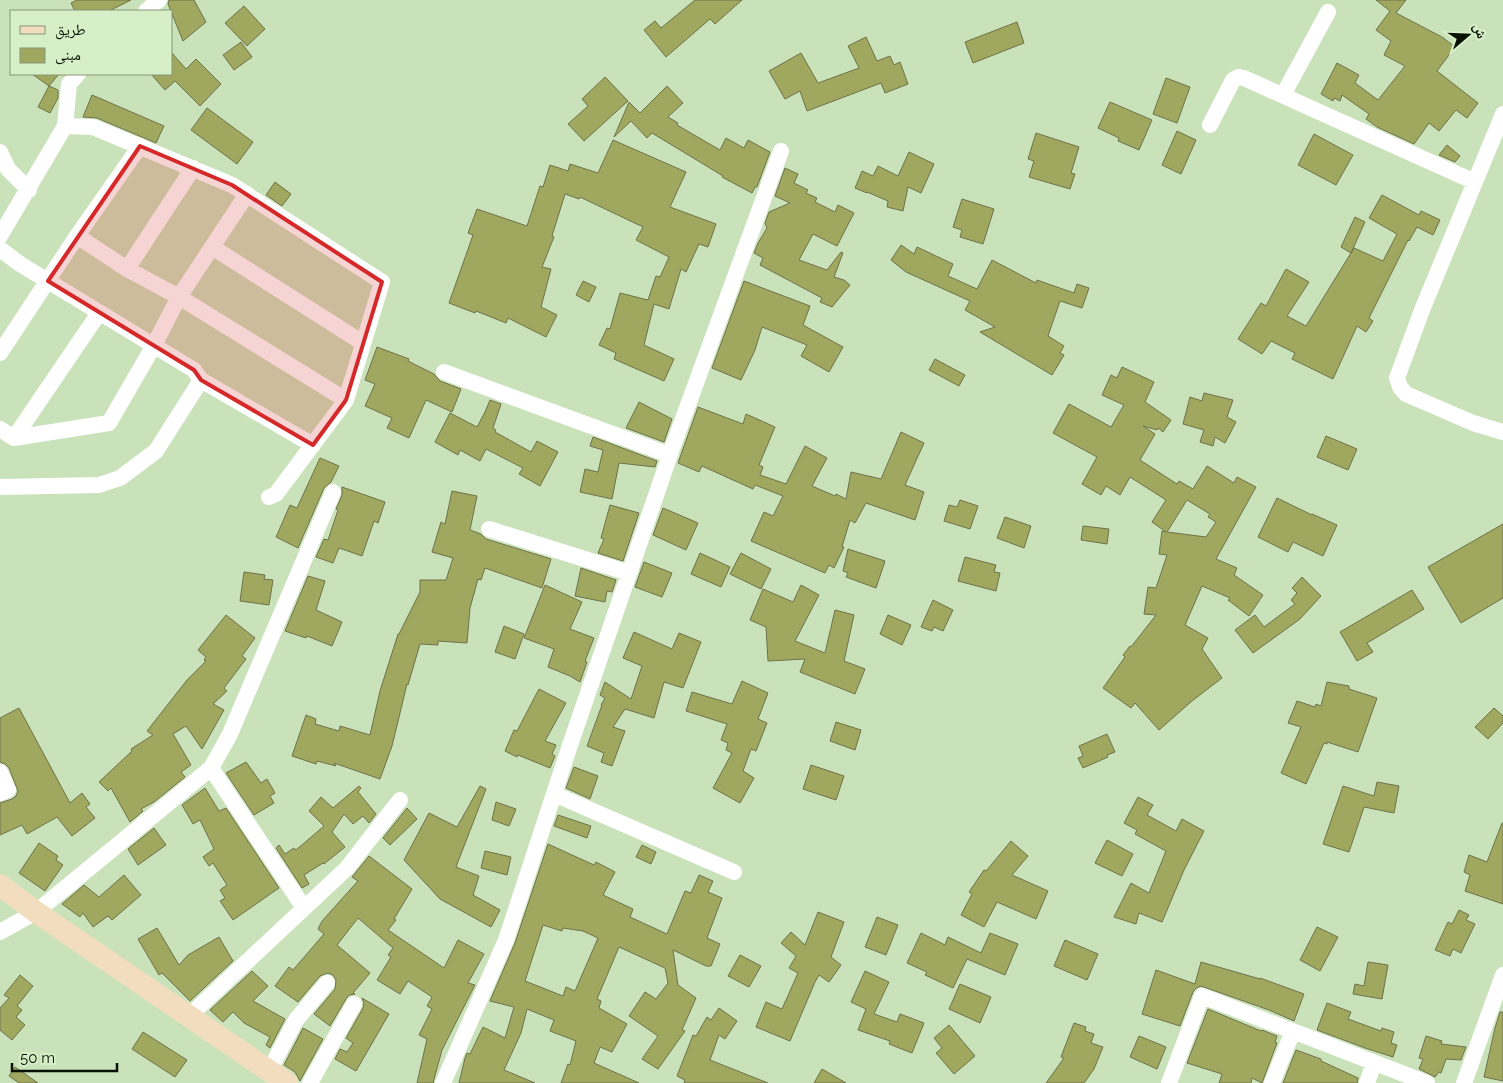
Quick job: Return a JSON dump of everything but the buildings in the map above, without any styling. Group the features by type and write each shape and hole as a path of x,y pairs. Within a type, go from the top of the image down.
{"street":[{"path":"147,10 159,0"},
{"path":"1283,95 1328,12"},
{"path":"0,236 29,190 65,126 69,84 77,75"},
{"path":"1210,125 1233,80 1239,77 1244,78 1475,182"},
{"path":"1503,114 1422,310 1397,378 1400,387 1406,394 1473,423 1503,432"},
{"path":"65,126 93,127 232,184 382,282 346,400 276,494 270,497"},
{"path":"0,353 77,236 140,146"},
{"path":"443,1083 506,940 670,455 781,151"},
{"path":"0,152 8,169 29,190"},
{"path":"127,269 193,168"},
{"path":"7,434 109,423 179,298 247,194"},
{"path":"77,236 127,269 179,298 346,400"},
{"path":"212,247 363,343"},
{"path":"0,249 153,347 194,370 201,380 313,445"},
{"path":"7,434 99,313"},
{"path":"444,372 670,455"},
{"path":"0,487 99,485 120,478 156,451 201,380"},
{"path":"0,932 36,912 211,768 230,734 333,492"},
{"path":"489,529 629,573"},
{"path":"211,768 304,908"},
{"path":"0,772 8,790 0,793"},
{"path":"554,794 734,872"},
{"path":"189,1016 347,868 400,800"},
{"path":"0,885 36,912 278,1077 296,1020 327,983"},
{"path":"1464,1083 1503,975"},
{"path":"1169,1083 1202,996 1427,1083"},
{"path":"310,1083 354,1004"},
{"path":"1272,1083 1293,1031"},
{"path":"1367,1083 1374,1063"}],"highlighted area":[{"path":"140,146 232,185 382,282 346,400 313,445 201,380 194,370 48,281"}]}
